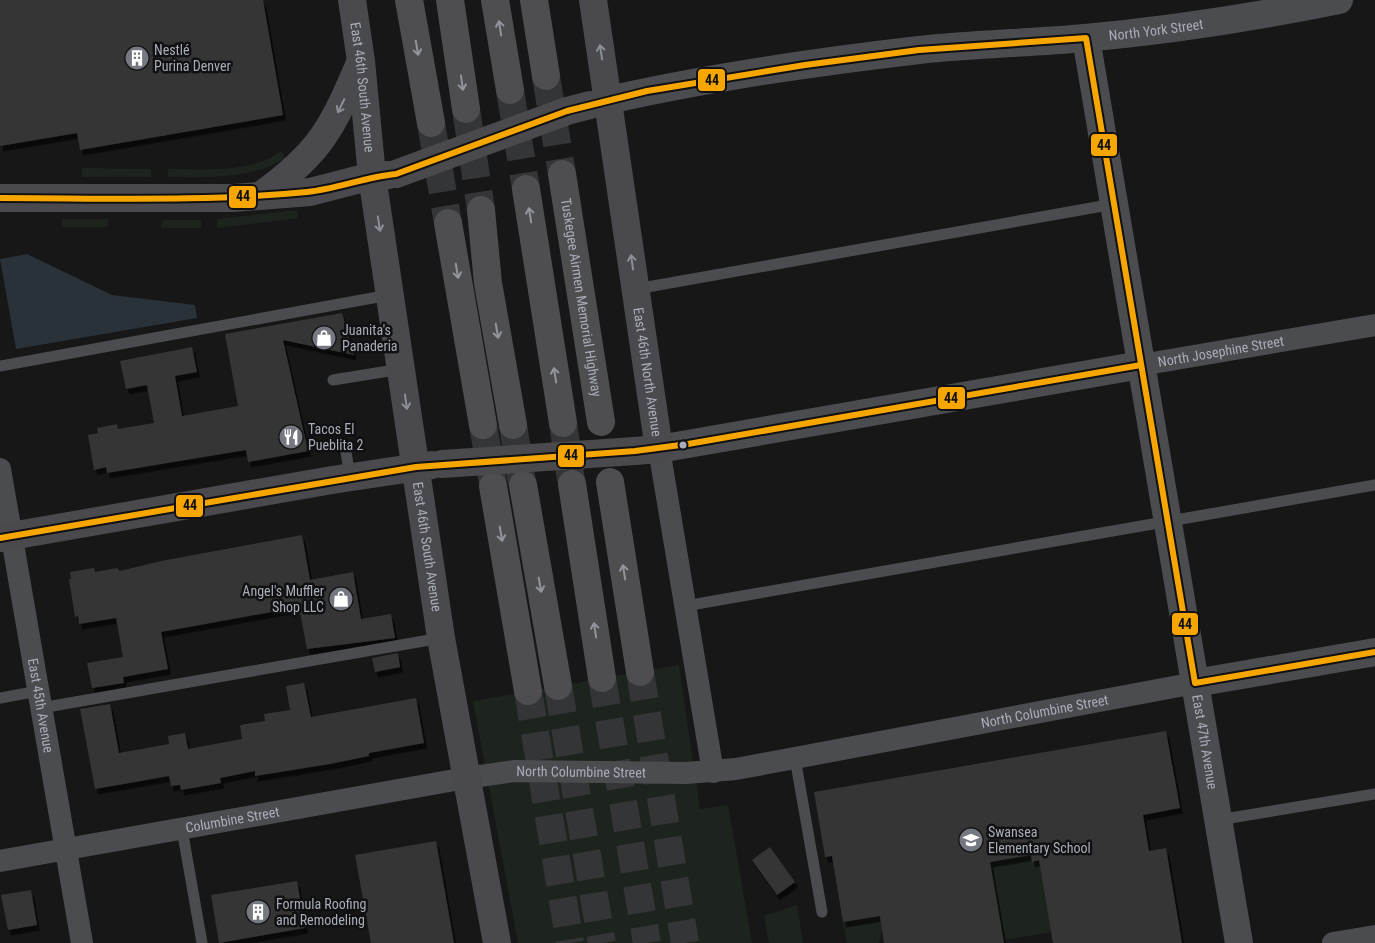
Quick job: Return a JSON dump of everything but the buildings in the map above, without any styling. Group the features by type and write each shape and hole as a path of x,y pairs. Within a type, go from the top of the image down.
{"highway":[{"path":"409,0 431,123"},
{"path":"450,0 466,109"},
{"path":"495,0 510,90"},
{"path":"534,0 546,76"},
{"name":"Tuskegee Airmen Memorial Highway","path":"562,174 602,422"},
{"path":"526,189 563,423"},
{"path":"481,210 488,283 513,425"},
{"path":"448,223 483,425"},
{"path":"610,482 640,672"},
{"path":"572,484 602,678"},
{"path":"523,485 558,686"},
{"path":"493,486 528,691"}],"main road":[{"name":"East 46th South Avenue","path":"352,0 361,61 384,175 390,295 401,370 429,466 441,638 497,943"},
{"name":"East 46th North Avenue","path":"593,0 600,102 636,289 647,450"},
{"path":"264,194 298,168 330,130 361,61"},
{"name":"North York Street","path":"0,198 210,199 310,192 384,175 566,111 600,102"},
{"name":"North Josephine Street","path":"6,537 350,477 429,466 647,450"}],"street":[{"name":"North York Street","path":"600,102 693,82 814,64 989,43 1086,38 1228,21 1339,0"},
{"name":"East 47th Avenue","path":"1086,38 1239,943"},
{"name":"North Josephine Street","path":"647,450 1375,325"},
{"name":"East 46th North Avenue","path":"647,450 685,606 704,772"},
{"name":"East 45th Avenue","path":"0,469 6,537 40,699 82,943"},
{"name":"North Columbine Street","path":"466,778 515,771 704,772 795,758 1195,683 1375,652"},
{"name":"Columbine Street","path":"0,861 466,778"},
{"path":"1333,943 1375,936"}],"lane":[{"path":"636,289 1114,204"},
{"path":"0,366 390,295"},
{"path":"333,380 401,370"},
{"path":"345,446 350,477"},
{"path":"685,606 1167,520 1375,486"},
{"path":"0,698 40,699 441,638"},
{"path":"795,758 822,912"},
{"path":"1218,820 1375,794"},
{"path":"182,829 202,943"}],"shaded area":[{"path":"281,151 286,158 272,165 243,174 213,177 168,177 168,169 227,169 241,167 255,164"},
{"path":"82,168 151,169 151,177 82,177"},
{"path":"297,210 298,218 217,228 217,219"},
{"path":"62,219 108,219 108,227 62,227"},
{"path":"162,220 201,220 201,228 161,228"},
{"path":"27,254 112,295 195,305 197,318 16,349 0,259"},
{"path":"679,665 700,809 728,805 752,943 518,943 473,701"},
{"path":"1031,855 1032,861 1039,860 1052,932 1004,940 980,863"},
{"path":"797,905 803,943 769,943 764,916"},
{"path":"885,915 879,943 847,943 843,922"}],"tunnel":[{"path":"546,76 562,174"},
{"path":"510,90 526,189"},
{"path":"466,109 481,210"},
{"path":"431,123 448,223"},
{"path":"563,423 571,480"},
{"path":"483,425 493,483"},
{"path":"513,425 522,483"},
{"path":"640,672 685,943"},
{"path":"602,678 647,943"},
{"path":"558,686 602,943"},
{"path":"528,691 570,943"}],"transit line":[{"name":"44","path":"0,198 192,198 307,192 396,174 567,111 647,91 805,65 919,50 1086,38 1195,683 1375,652"},
{"name":"44","path":"0,538 416,467 635,451 688,444 1141,365"}],"place":[{"name":"Nestlé Purina Denver","path":"137,58"},
{"name":"Juanita's Panaderia","path":"324,338"},
{"name":"Tacos El Pueblita 2","path":"291,437"},
{"name":"Angel's Muffler Shop LLC","path":"341,599"},
{"name":"Swansea Elementary School","path":"971,840"},
{"name":"Formula Roofing and Remodeling","path":"258,912"}]}
